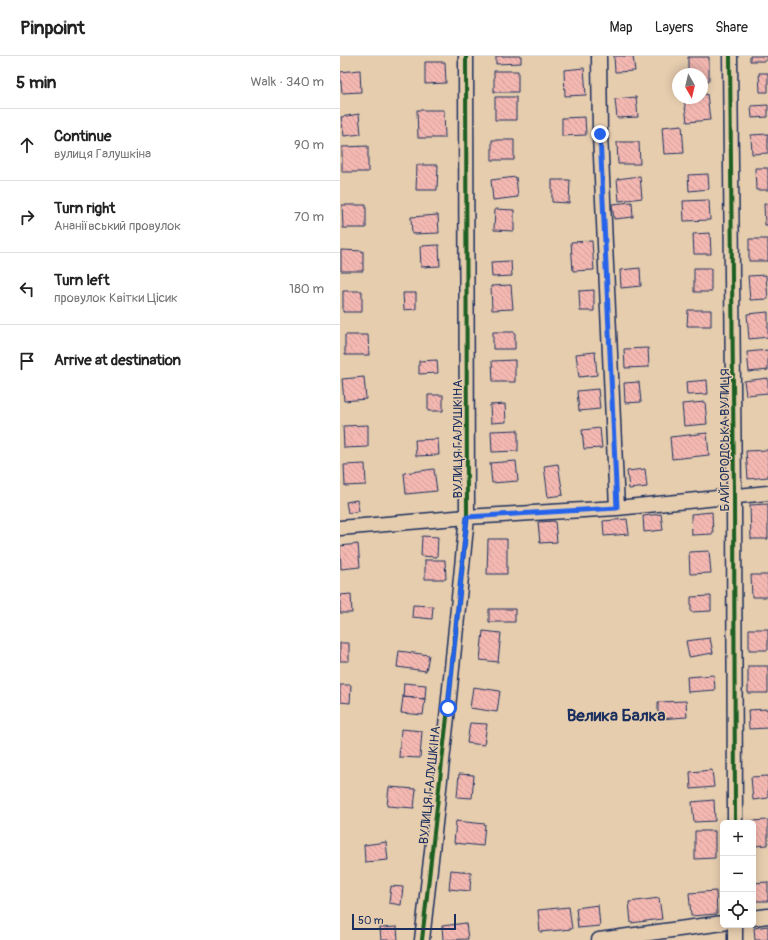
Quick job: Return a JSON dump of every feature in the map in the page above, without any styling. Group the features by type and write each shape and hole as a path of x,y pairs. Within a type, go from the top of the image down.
{"street":[{"name":"ВУЛИЦЯ ГАЛУШКІНА","path":"422,940 448,708 467,517 466,56"},
{"path":"599,56 600,134 617,508"},
{"name":"БАЙГОРОДСЬКА ВУЛИЦЯ","path":"730,56 735,820"},
{"path":"340,528 467,517 617,508 768,493"},
{"path":"756,918 768,916"},
{"path":"599,940 720,923"},
{"path":"735,928 735,940"}],"building":[{"path":"496,56 521,56 521,63 496,64"},
{"path":"614,56 633,56 635,71 615,72"},
{"path":"750,56 766,56 766,61 750,61"},
{"path":"688,57 709,57 709,81 708,68 688,68"},
{"path":"425,62 445,62 446,83 425,84"},
{"path":"584,68 586,95 565,96 564,70"},
{"path":"360,70 361,92 342,93 340,72"},
{"path":"494,71 518,71 518,92 494,92"},
{"path":"759,73 768,73 768,92 760,92"},
{"path":"495,97 516,97 516,120 495,120"},
{"path":"636,97 638,117 617,118 615,99"},
{"path":"708,103 710,120 687,122 685,104 708,104"},
{"path":"768,105 768,117 752,118 751,106"},
{"path":"417,110 444,110 445,138 418,138"},
{"path":"359,114 361,134 344,136 341,117"},
{"path":"585,117 586,135 562,136 562,118"},
{"path":"682,125 684,153 664,154 662,127"},
{"path":"768,134 768,153 752,154 751,135"},
{"path":"492,140 514,140 514,160 492,160"},
{"path":"617,142 639,142 640,164 618,164"},
{"path":"368,146 368,172 342,172 342,147"},
{"path":"417,165 438,165 437,190 416,190"},
{"path":"755,168 768,168 768,190 756,190"},
{"path":"708,174 709,189 689,191 688,175"},
{"path":"640,176 642,198 619,201 617,179"},
{"path":"516,177 518,197 493,200 491,180"},
{"path":"552,180 570,180 569,203 552,202"},
{"path":"709,200 710,220 684,221 683,201"},
{"path":"632,202 633,217 614,219 612,204"},
{"path":"764,204 768,204 768,225 765,225"},
{"path":"342,205 366,205 366,228 343,228"},
{"path":"495,209 514,210 514,231 494,230"},
{"path":"438,215 439,233 412,234 411,217"},
{"path":"710,233 711,254 694,254 693,234"},
{"path":"749,239 768,239 768,261 749,261"},
{"path":"592,241 594,270 573,271 571,242"},
{"path":"439,245 440,266 421,267 420,246"},
{"path":"341,250 363,251 363,271 341,271"},
{"path":"511,261 512,276 492,277 491,262"},
{"path":"640,268 641,286 621,288 620,270"},
{"path":"694,268 711,268 711,292 694,292"},
{"path":"766,275 768,299 750,300 748,276"},
{"path":"511,285 513,309 492,310 491,286"},
{"path":"594,290 594,311 580,311 579,291"},
{"path":"343,291 362,291 362,312 343,312"},
{"path":"403,293 416,293 416,309 404,310"},
{"path":"688,310 711,310 711,326 687,326"},
{"path":"768,312 768,337 749,339 747,314"},
{"path":"493,332 515,332 515,349 493,349"},
{"path":"345,335 368,335 369,355 345,355"},
{"path":"648,348 649,367 625,368 624,349"},
{"path":"768,350 768,370 749,372 747,352"},
{"path":"595,352 597,375 579,377 576,354"},
{"path":"437,360 438,373 419,374 419,361"},
{"path":"515,360 515,382 493,382 492,361"},
{"path":"364,377 366,399 344,401 342,379"},
{"path":"768,378 768,393 746,395 744,381"},
{"path":"707,380 708,394 687,395 686,382"},
{"path":"639,382 641,402 625,403 624,383"},
{"path":"598,389 600,409 579,411 577,391"},
{"path":"428,395 443,395 443,411 428,411"},
{"path":"705,402 707,424 684,426 682,404"},
{"path":"505,404 506,422 491,423 490,405"},
{"path":"368,425 368,447 344,448 343,426"},
{"path":"600,428 602,448 584,449 582,430"},
{"path":"518,430 518,451 492,452 491,431"},
{"path":"707,433 709,455 672,459 670,437"},
{"path":"438,439 439,455 416,456 415,440"},
{"path":"768,450 768,477 748,479 746,451"},
{"path":"516,461 518,481 492,483 490,463"},
{"path":"365,464 366,485 345,486 344,465"},
{"path":"558,464 563,495 548,497 544,466"},
{"path":"434,469 437,491 406,494 404,473"},
{"path":"645,469 647,487 629,489 627,471"},
{"path":"357,500 359,511 348,513 346,502"},
{"path":"768,504 768,539 751,539 750,505"},
{"path":"712,512 713,534 692,535 691,514"},
{"path":"661,514 663,530 644,532 643,516"},
{"path":"627,519 629,534 604,536 603,521"},
{"path":"555,521 557,542 540,543 538,522"},
{"path":"422,536 438,537 437,557 421,556"},
{"path":"488,539 507,539 507,574 487,574"},
{"path":"358,544 360,567 341,569 340,546"},
{"path":"709,551 711,573 690,574 689,552"},
{"path":"425,560 445,560 446,579 425,579"},
{"path":"751,575 768,575 768,597 752,597"},
{"path":"351,594 352,613 340,613 340,595"},
{"path":"711,596 711,611 691,612 691,597"},
{"path":"413,605 433,606 432,619 412,617"},
{"path":"489,609 515,609 515,622 489,622"},
{"path":"749,629 768,629 768,650 749,650"},
{"path":"483,631 501,633 498,662 480,660"},
{"path":"710,638 713,653 689,657 686,641"},
{"path":"340,643 349,643 349,661 340,661"},
{"path":"399,651 429,655 426,671 397,667"},
{"path":"748,666 768,666 768,693 748,693"},
{"path":"714,675 715,690 688,692 687,677"},
{"path":"404,683 426,685 425,699 403,697"},
{"path":"340,685 351,685 350,703 340,702"},
{"path":"473,687 500,691 497,712 470,708"},
{"path":"403,697 425,699 423,715 401,713"},
{"path":"686,701 687,717 658,719 658,702"},
{"path":"768,709 768,728 749,729 748,710"},
{"path":"470,723 487,724 484,745 467,743"},
{"path":"401,729 422,731 420,758 399,757"},
{"path":"712,770 714,787 691,789 690,772"},
{"path":"459,774 474,775 472,798 457,797"},
{"path":"768,776 768,798 753,800 751,777"},
{"path":"389,787 416,789 414,808 387,806"},
{"path":"714,800 715,821 694,822 692,802"},
{"path":"768,820 768,845 756,846 756,821"},
{"path":"456,821 485,824 483,846 454,843"},
{"path":"695,831 715,831 715,858 695,859"},
{"path":"386,842 388,860 365,862 364,845"},
{"path":"451,870 471,872 470,891 449,889"},
{"path":"768,882 768,901 756,901 756,883"},
{"path":"391,886 403,887 401,905 389,903"},
{"path":"716,891 717,914 691,916 689,893"},
{"path":"659,898 662,919 631,923 629,902"},
{"path":"598,905 600,926 578,928 576,908"},
{"path":"569,907 572,929 540,932 538,910"},
{"path":"466,923 468,939 443,940 442,926"},
{"path":"768,926 768,940 755,940 754,928"},
{"path":"397,927 398,940 381,940 380,928"}],"cycle path":[{"path":"422,940 448,708 467,517 466,56"},
{"path":"730,56 735,820"}],"district":[{"name":"Велика Балка","path":"616,715"}],"route":[{"path":"448,708 467,517 617,508 600,134"}]}
